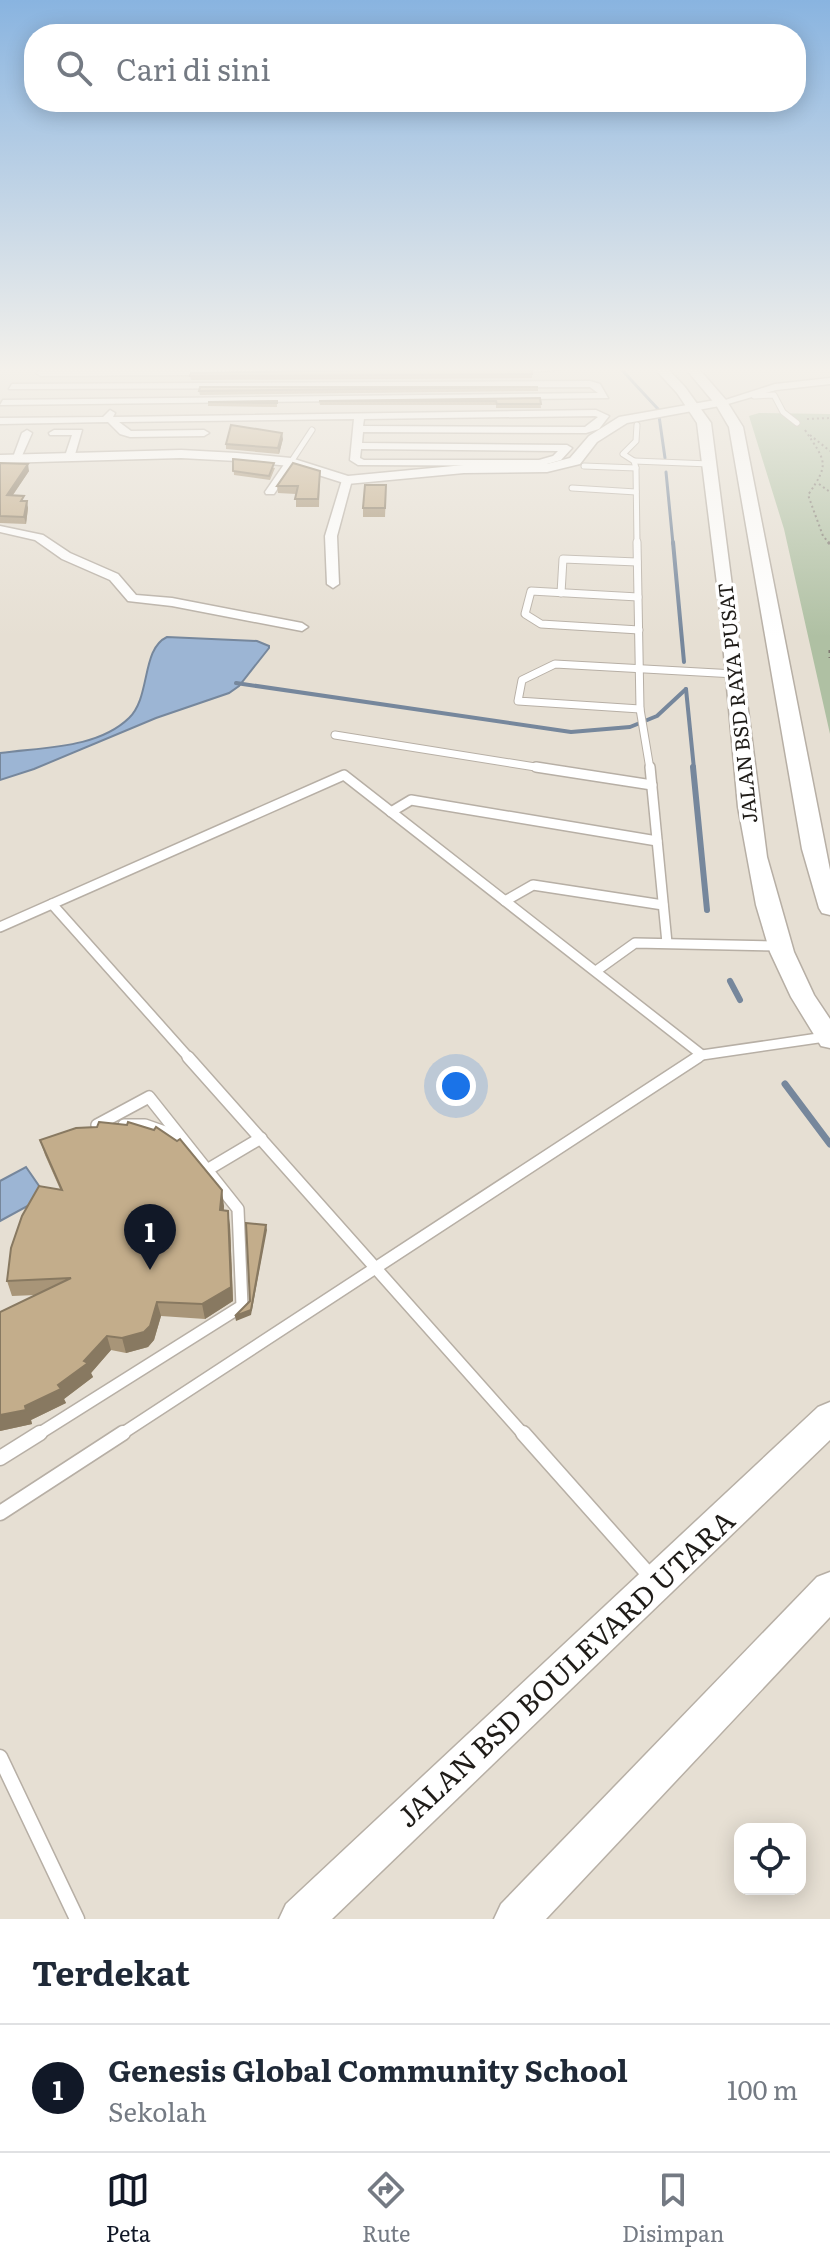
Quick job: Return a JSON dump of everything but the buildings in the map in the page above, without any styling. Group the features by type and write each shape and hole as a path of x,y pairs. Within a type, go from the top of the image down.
{"main road":[{"name":"JALAN BSD RAYA PUSAT","path":"709,458 753,633 830,908"},
{"name":"JALAN BSD RAYA PUSAT","path":"739,458 753,633 736,674 753,843 780,946 815,1019 829,1038"},
{"name":"JALAN BSD BOULEVARD UTARA","path":"301,1919 830,1418"},
{"path":"516,1919 830,1590"}],"street":[{"path":"0,459 28,458"},
{"path":"230,458 291,462 347,480 464,469 563,466 578,458"},
{"path":"355,458 368,463 550,461 555,458"},
{"path":"270,492 291,462"},
{"path":"333,584 331,536 347,480"},
{"path":"0,529 39,537 66,556 114,577 132,598 172,602 302,627"}],"lane":[{"path":"291,462 294,458"},
{"path":"629,458 634,461 710,464"},
{"path":"634,461 640,712 652,785 667,943"},
{"path":"584,466 636,468"},
{"path":"572,488 636,492"},
{"path":"561,593 563,559 637,562"},
{"path":"638,597 531,591 525,614 541,624 639,630"},
{"path":"640,712 518,701 522,680 555,664 736,674"},
{"path":"335,735 652,785"},
{"path":"0,927 344,775 702,1055"},
{"path":"391,812 411,800 657,841"},
{"path":"505,901 533,885 663,905"},
{"path":"52,904 657,1582"},
{"path":"596,971 635,943 780,946"},
{"path":"0,1513 702,1055 829,1038"},
{"path":"0,1458 242,1306 238,1209 181,1137 149,1097 97,1125 145,1125 181,1137"},
{"path":"207,1170 261,1138"},
{"path":"0,1757 77,1919"}],"path":[{"path":"823,458 826,463 819,483 808,495 823,536 830,546"},
{"path":"819,483 830,492"},
{"path":"830,650 830,658"}],"green space":[{"path":"762,458 830,458 830,734 784,529"}],"water":[{"path":"167,637 257,641 269,648 239,686 229,693 156,718 0,780 0,753 85,741 101,736 129,718 141,698 153,652"},
{"path":"26,1167 46,1196 0,1221 0,1181"}],"waterway":[{"path":"666,472 673,544"},
{"path":"673,542 684,662"},
{"path":"236,683 571,732 630,727 657,716 686,689 694,769"},
{"path":"693,767 707,910"},
{"path":"730,981 740,1000"},
{"path":"785,1084 830,1144"}],"place":[{"name":"Genesis Global Community School","path":"150,1270"}]}
